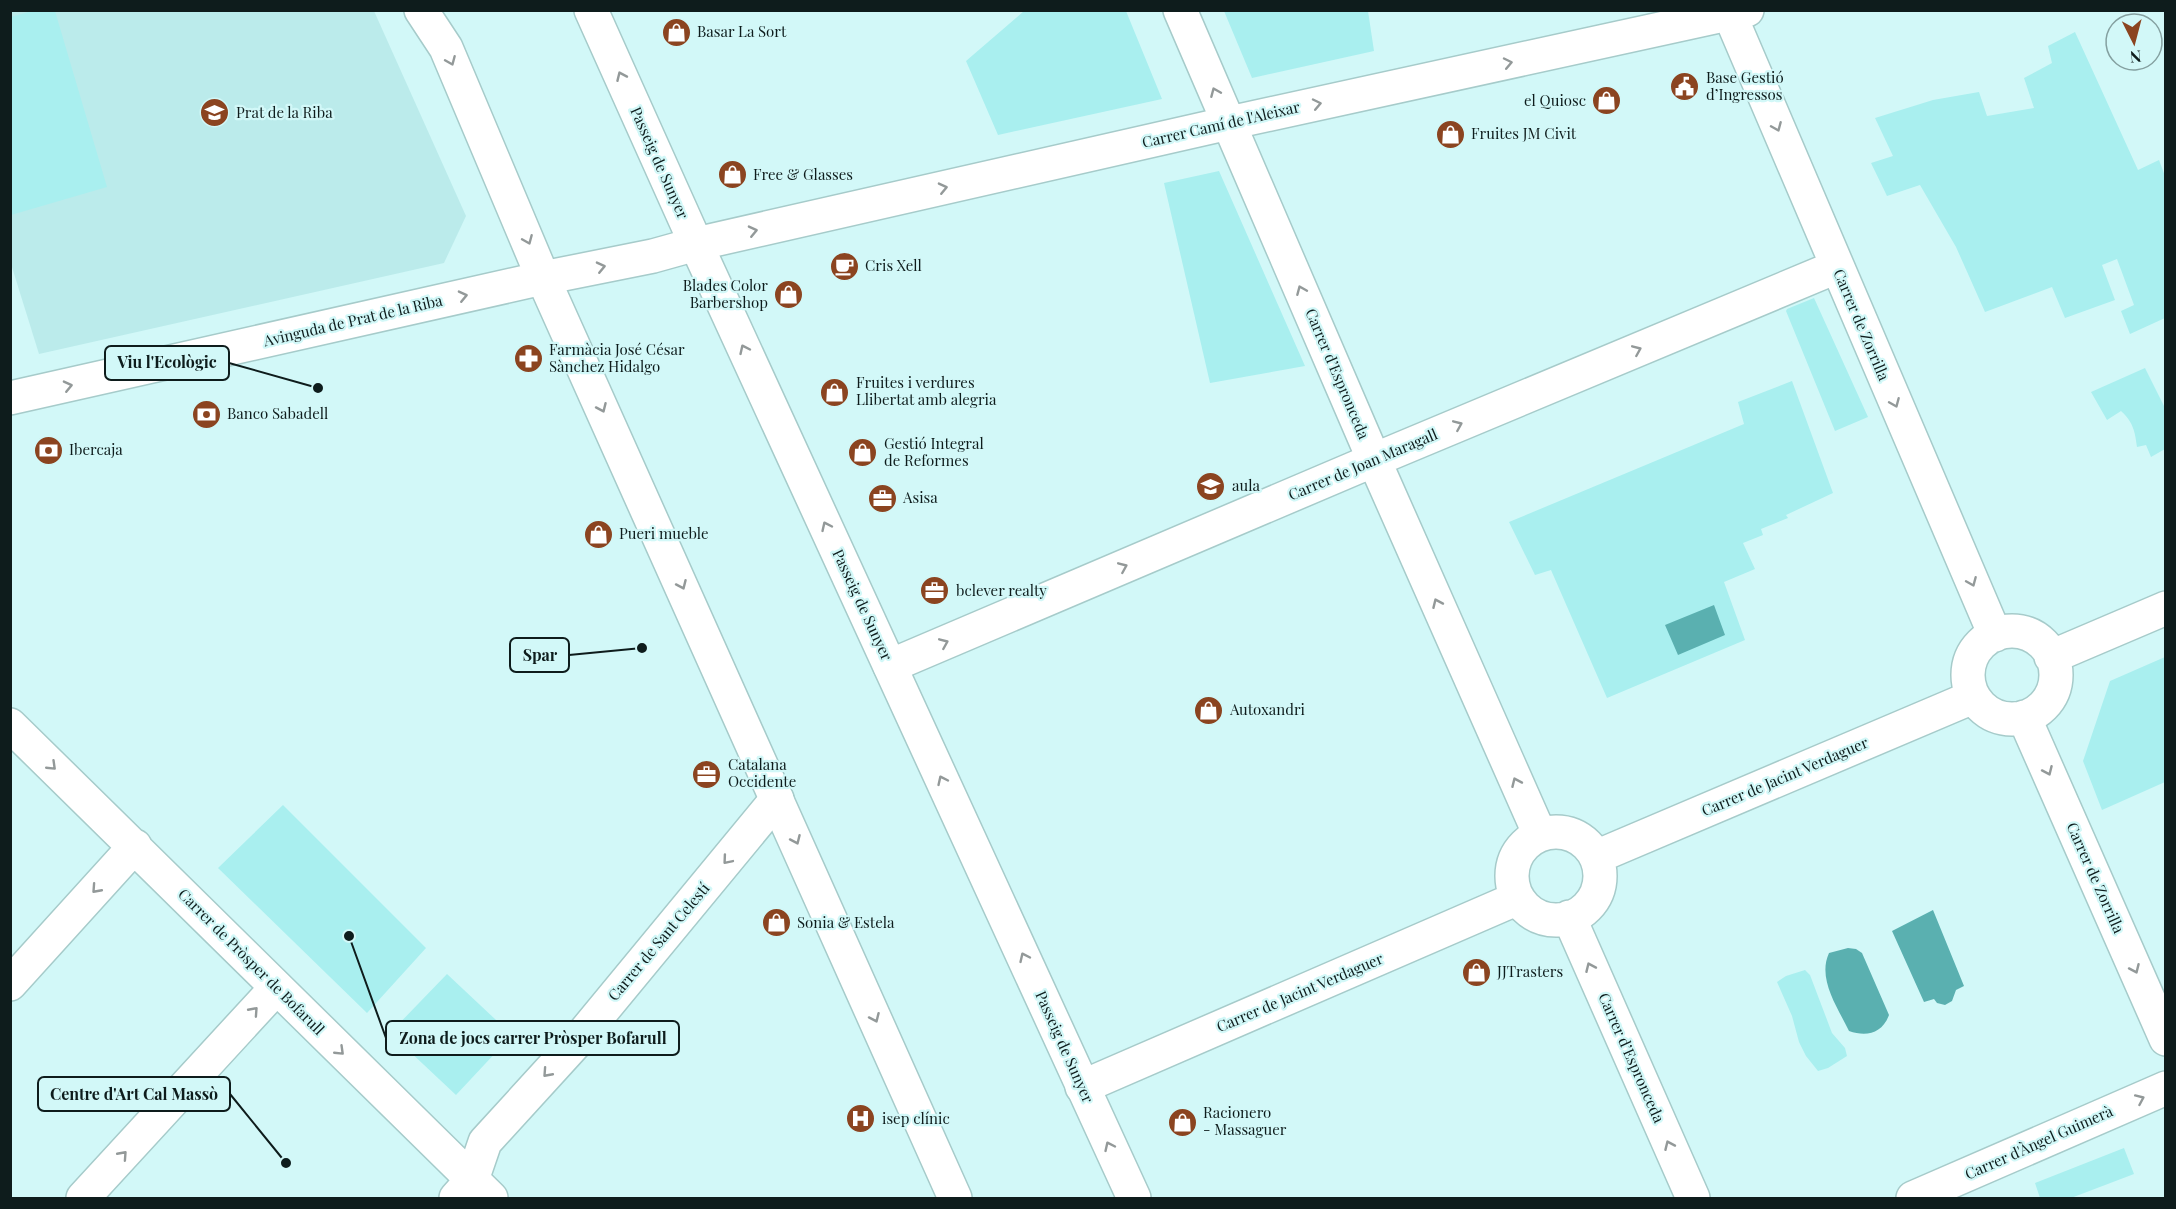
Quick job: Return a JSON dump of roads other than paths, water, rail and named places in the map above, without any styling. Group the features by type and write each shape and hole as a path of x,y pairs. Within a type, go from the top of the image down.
{"street":[{"path":"421,10 446,48 543,278 955,1198"},
{"name":"Passeig de Sunyer","path":"591,10 1134,1198"},
{"name":"Carrer d’Espronceda","path":"1180,10 1374,460 1540,835"},
{"name":"Carrer Camí de l'Aleixar","path":"696,244 1229,123 1738,13"},
{"name":"Carrer de Zorrilla","path":"1738,13 1836,267 1995,635"},
{"name":"Avinguda de Prat de la Riba","path":"10,398 543,278 653,256 696,244"},
{"name":"Carrer de Joan Maragall","path":"890,666 1836,267"},
{"path":"2051,657 2166,608"},
{"path":"2011,631 2027,634 2042,644 2051,657 2055,673 2054,690 2039,710 2024,717 2008,719 1992,715 1973,697 1968,682 1971,658 1981,644 1995,635 2011,631"},
{"name":"Carrer de Jacint Verdaguer","path":"1596,857 1973,697"},
{"name":"Carrer de Zorrilla","path":"2024,717 2166,1039"},
{"name":"Carrer de Pròsper de Bofarull","path":"10,725 135,846 276,988 473,1192"},
{"name":"Carrer de Sant Celestí","path":"473,1192 485,1142 579,1039 777,799"},
{"path":"1555,832 1572,834 1586,844 1596,857 1600,873 1598,890 1583,910 1569,917 1552,919 1536,915 1518,898 1512,882 1513,866 1525,844 1540,835 1555,832"},
{"path":"10,984 135,846"},
{"name":"Carrer de Jacint Verdaguer","path":"1082,1087 1518,898"},
{"name":"Carrer d’Espronceda","path":"1569,917 1693,1198"},
{"path":"83,1198 276,988"},
{"name":"Carrer d'Àngel Guimerà","path":"1913,1198 2166,1088"}],"place":[{"name":"Basar La Sort","path":"676,32"},
{"name":"Base Gestió d’Ingressos","path":"1685,87"},
{"name":"el Quiosc","path":"1607,101"},
{"name":"Prat de la Riba","path":"215,113"},
{"name":"Fruites JM Civit","path":"1450,134"},
{"name":"Free & Glasses","path":"732,175"},
{"name":"Cris Xell","path":"844,266"},
{"name":"Blades Color Barbershop","path":"789,295"},
{"name":"Farmàcia José César Sànchez Hidalgo","path":"528,359"},
{"name":"Viu l'Ecològic","path":"318,388"},
{"name":"Fruites i verdures Llibertat amb alegria","path":"835,392"},
{"name":"Banco Sabadell","path":"206,414"},
{"name":"Ibercaja","path":"48,450"},
{"name":"Gestió Integral de Reformes","path":"863,453"},
{"name":"aula","path":"1211,486"},
{"name":"Asisa","path":"882,498"},
{"name":"Pueri mueble","path":"598,534"},
{"name":"bclever realty","path":"935,591"},
{"name":"Spar","path":"642,648"},
{"name":"Autoxandri","path":"1209,710"},
{"name":"Catalana Occidente","path":"707,774"},
{"name":"Sonia & Estela","path":"776,923"},
{"name":"Zona de jocs carrer Pròsper Bofarull","path":"349,936"},
{"name":"JJTrasters","path":"1476,972"},
{"name":"isep clínic","path":"861,1119"},
{"name":"Racionero - Massaguer","path":"1182,1122"},
{"name":"Centre d'Art Cal Massò","path":"286,1163"}]}
